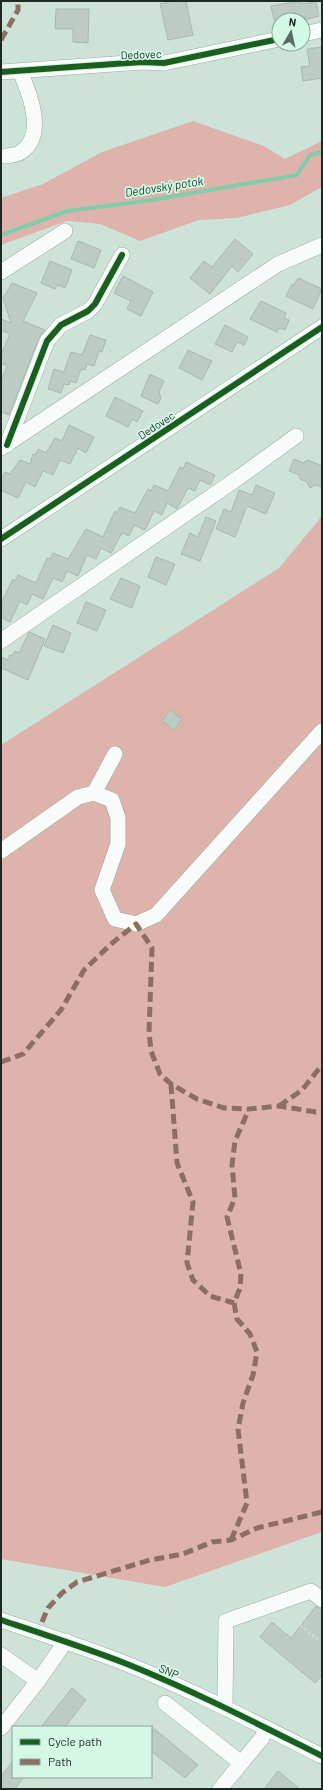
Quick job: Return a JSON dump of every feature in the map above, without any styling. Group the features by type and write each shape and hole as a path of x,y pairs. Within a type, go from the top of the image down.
{"street":[{"path":"311,32 322,30"},
{"name":"Dedovec","path":"1,72 142,62 164,63 271,41"},
{"path":"6,156 20,153 28,146 34,134 33,109 20,71"},
{"path":"1,272 65,231"},
{"path":"4,446 278,264 322,244"},
{"path":"4,446 47,341 53,332 61,325 88,311 95,304 122,255"},
{"name":"Dedovec","path":"1,539 322,327"},
{"path":"1,641 296,436"},
{"path":"1,851 78,797 94,793 112,800 118,818 118,844 102,890 115,918 136,924 156,915 322,731"},
{"path":"94,793 115,754"},
{"path":"225,1708 226,1621 311,1591 322,1600"},
{"name":"SNP","path":"1,1620 66,1641 127,1664 225,1708 322,1756"},
{"path":"1,1728 38,1681 66,1641"},
{"path":"1,1655 38,1681"},
{"path":"165,1703 241,1763"},
{"path":"220,1789 262,1738 266,1728"}],"path":[{"path":"274,1604 319,1640"},
{"path":"82,1726 123,1675"},
{"path":"32,1726 67,1686"},
{"path":"87,1720 95,1726"},
{"path":"153,1728 157,1722 208,1763 203,1778"},
{"path":"184,1753 188,1747"},
{"path":"1,1762 12,1749"},
{"path":"248,1789 277,1750"},
{"path":"270,1761 304,1789"},
{"path":"152,1775 169,1789"},
{"path":"32,1789 40,1778"},
{"path":"134,1789 143,1778"},
{"path":"307,1789 322,1788"}],"shaded area":[{"path":"193,121 264,146 285,159 322,141 322,187 290,205 237,218 199,220 140,241 100,224 67,221 1,245 1,198 43,184 102,152"},
{"path":"322,516 322,1532 165,1587 1,1559 1,745 279,568"}],"building":[{"path":"174,1 186,1 193,35 168,40 160,4"},
{"path":"301,1 301,4 316,2 319,16 311,18 311,12 272,12 271,6"},
{"path":"56,9 89,9 88,43 73,42 73,29 55,29"},
{"path":"322,47 322,78 303,81 301,67 310,66 308,52 311,52 311,48"},
{"path":"235,239 253,254 238,272 232,266 210,294 190,278 204,261 212,267"},
{"path":"78,241 101,250 94,268 71,259"},
{"path":"50,261 72,270 65,288 57,285 55,289 41,283"},
{"path":"123,276 153,292 141,316 127,309 131,301 114,293"},
{"path":"298,278 322,289 313,309 286,296 292,284 294,285"},
{"path":"12,283 37,293 23,321 45,330 39,338 9,415 1,412 1,381 7,366 1,363 1,355 10,334 1,330 1,319 11,323 3,298"},
{"path":"261,301 286,313 284,318 289,320 285,330 279,328 277,332 250,319"},
{"path":"225,325 248,337 244,345 237,342 232,352 215,344"},
{"path":"90,335 106,340 102,352 99,351 94,366 87,364 85,370 81,369 76,383 70,381 69,385 64,384 61,393 48,389 54,369 64,372 71,352 82,355"},
{"path":"188,350 212,361 202,380 179,368"},
{"path":"150,374 164,381 159,392 161,398 158,404 141,396"},
{"path":"115,397 143,411 137,422 132,419 128,427 106,416"},
{"path":"69,425 94,437 86,453 78,448 70,464 60,460 53,475 43,471 35,487 26,482 18,498 1,490 1,480 5,472 10,474 20,460 30,464 33,454 35,455 38,449 46,453 55,438 62,441"},
{"path":"294,459 303,463 308,460 322,466 322,488 316,485 310,488 307,482 300,479 299,475 289,471"},
{"path":"186,462 215,475 210,485 200,480 195,491 188,488 177,509 167,503 162,515 154,511 145,530 134,525 129,536 122,533 111,553 101,548 96,559 87,555 78,576 67,571 62,582 53,578 43,599 32,594 27,605 20,601 10,622 1,617 1,603 13,579 15,581 18,575 36,583 47,558 50,559 53,553 68,559 86,529 103,537 115,511 117,513 120,507 135,513 148,489 151,491 154,485 168,491 180,467 183,469"},
{"path":"256,485 275,493 266,514 247,506 235,537 216,529 224,509 231,512 239,490 252,495"},
{"path":"206,517 216,521 200,561 181,554 190,533 198,537"},
{"path":"156,557 175,564 166,585 148,577"},
{"path":"121,578 140,586 132,608 110,599"},
{"path":"86,602 106,610 97,631 77,623"},
{"path":"53,625 71,633 63,653 44,646"},
{"path":"29,632 45,639 28,680 1,668 1,657 9,660 9,655 12,656 15,651 19,653"},
{"path":"170,710 182,719 174,730 162,721"},
{"path":"316,1606 322,1609 322,1675 315,1683 260,1637 272,1622 291,1638"},
{"path":"72,1688 86,1700 66,1726 42,1726"},
{"path":"152,1727 198,1765 185,1778 152,1752"},
{"path":"12,1762 12,1778 23,1778 15,1789 1,1789 1,1776"},
{"path":"278,1771 300,1789 264,1789"}],"waterway":[{"name":"Dedovský potok","path":"1,235 67,211 152,200 297,175 310,155 322,152"}],"marked path":[{"path":"1,40 18,10 18,1"},
{"path":"1,1062 23,1054 61,1010 84,970 111,944 136,924 152,948 149,1032 151,1051 160,1074 171,1084 197,1099 224,1108 249,1109 279,1106 316,1112 322,1111"},
{"path":"279,1106 302,1090 322,1065"},
{"path":"171,1084 177,1163 193,1202 187,1263 193,1280 210,1296 234,1303"},
{"path":"231,1540 247,1503 238,1429 243,1403 253,1375 257,1352 250,1334 237,1319 234,1303 240,1288 241,1274 227,1217 235,1198 232,1165 235,1141 249,1109"},
{"path":"42,1622 48,1608 62,1593 77,1582 150,1560 183,1554 212,1542 231,1540 257,1528 322,1512"}],"cycle path":[{"path":"1,72 142,62 164,63 271,41"},
{"path":"7,445 47,341 61,325 88,311 95,304 122,255"},
{"path":"1,539 322,327"},
{"path":"1,1620 96,1652 152,1674 226,1708 322,1756"}]}
